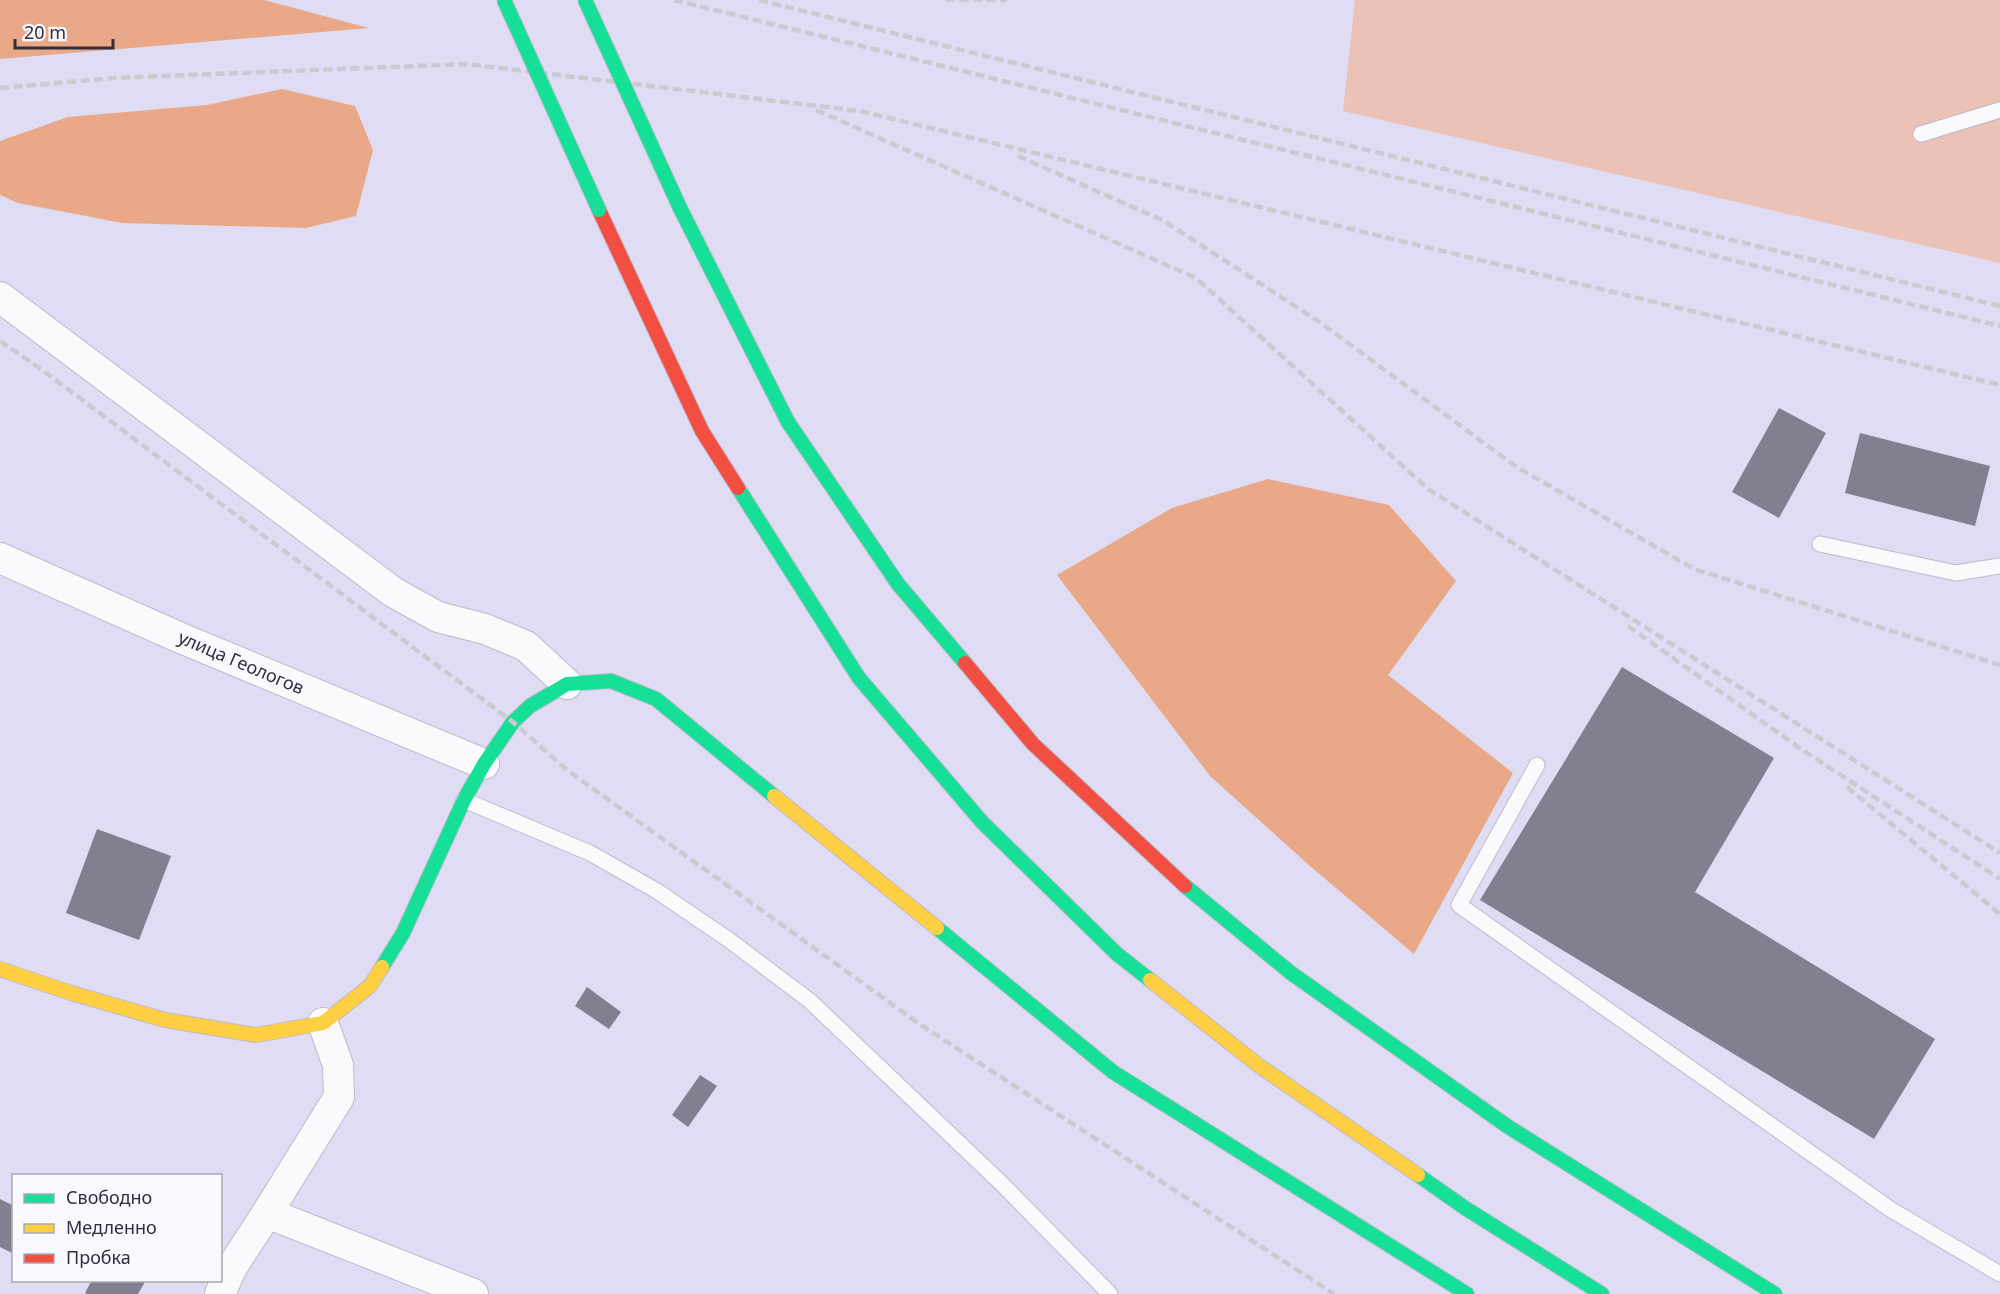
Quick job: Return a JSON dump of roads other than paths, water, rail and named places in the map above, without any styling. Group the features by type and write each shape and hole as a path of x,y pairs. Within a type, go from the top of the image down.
{"main road":[{"path":"504,0 702,431 859,678 982,822 1117,954 1258,1065 1465,1208 1602,1294"},
{"path":"585,0 680,208 788,422 898,584 1033,744 1168,873 1291,973 1507,1126 1775,1294"},
{"path":"0,969 71,993 165,1020 256,1035 323,1023 370,986 403,933 464,800 484,764 513,722 530,706 567,684 611,681 656,699 1113,1072 1467,1294"}],"street":[{"path":"0,297 393,592 438,617 485,629 526,646 567,684"},
{"name":"улица Геологов","path":"0,558 183,639 484,764"},
{"path":"220,1294 232,1268 339,1097 339,1065 323,1023"},
{"path":"267,1213 473,1294"}],"lane":[{"path":"1921,134 2000,110"},
{"path":"1820,544 1956,573 2000,566"},
{"path":"1537,765 1459,904 1890,1209 2000,1274"},
{"path":"464,800 590,853 657,891 729,940 810,1001 1002,1184 1110,1294"}],"railway":[{"path":"674,0 2000,326"},
{"path":"759,0 2000,306"},
{"path":"946,0 1007,0"},
{"path":"0,88 114,78 466,64 860,111 2000,385"},
{"path":"816,110 1196,278 1428,489 2000,853"},
{"path":"1018,156 1164,221 1321,323 1515,466 1694,569 2000,665"},
{"path":"0,341 513,722 567,770 918,1023 1334,1294"},
{"path":"1628,626 1801,749 2000,879"},
{"path":"1847,787 2000,914"}]}
